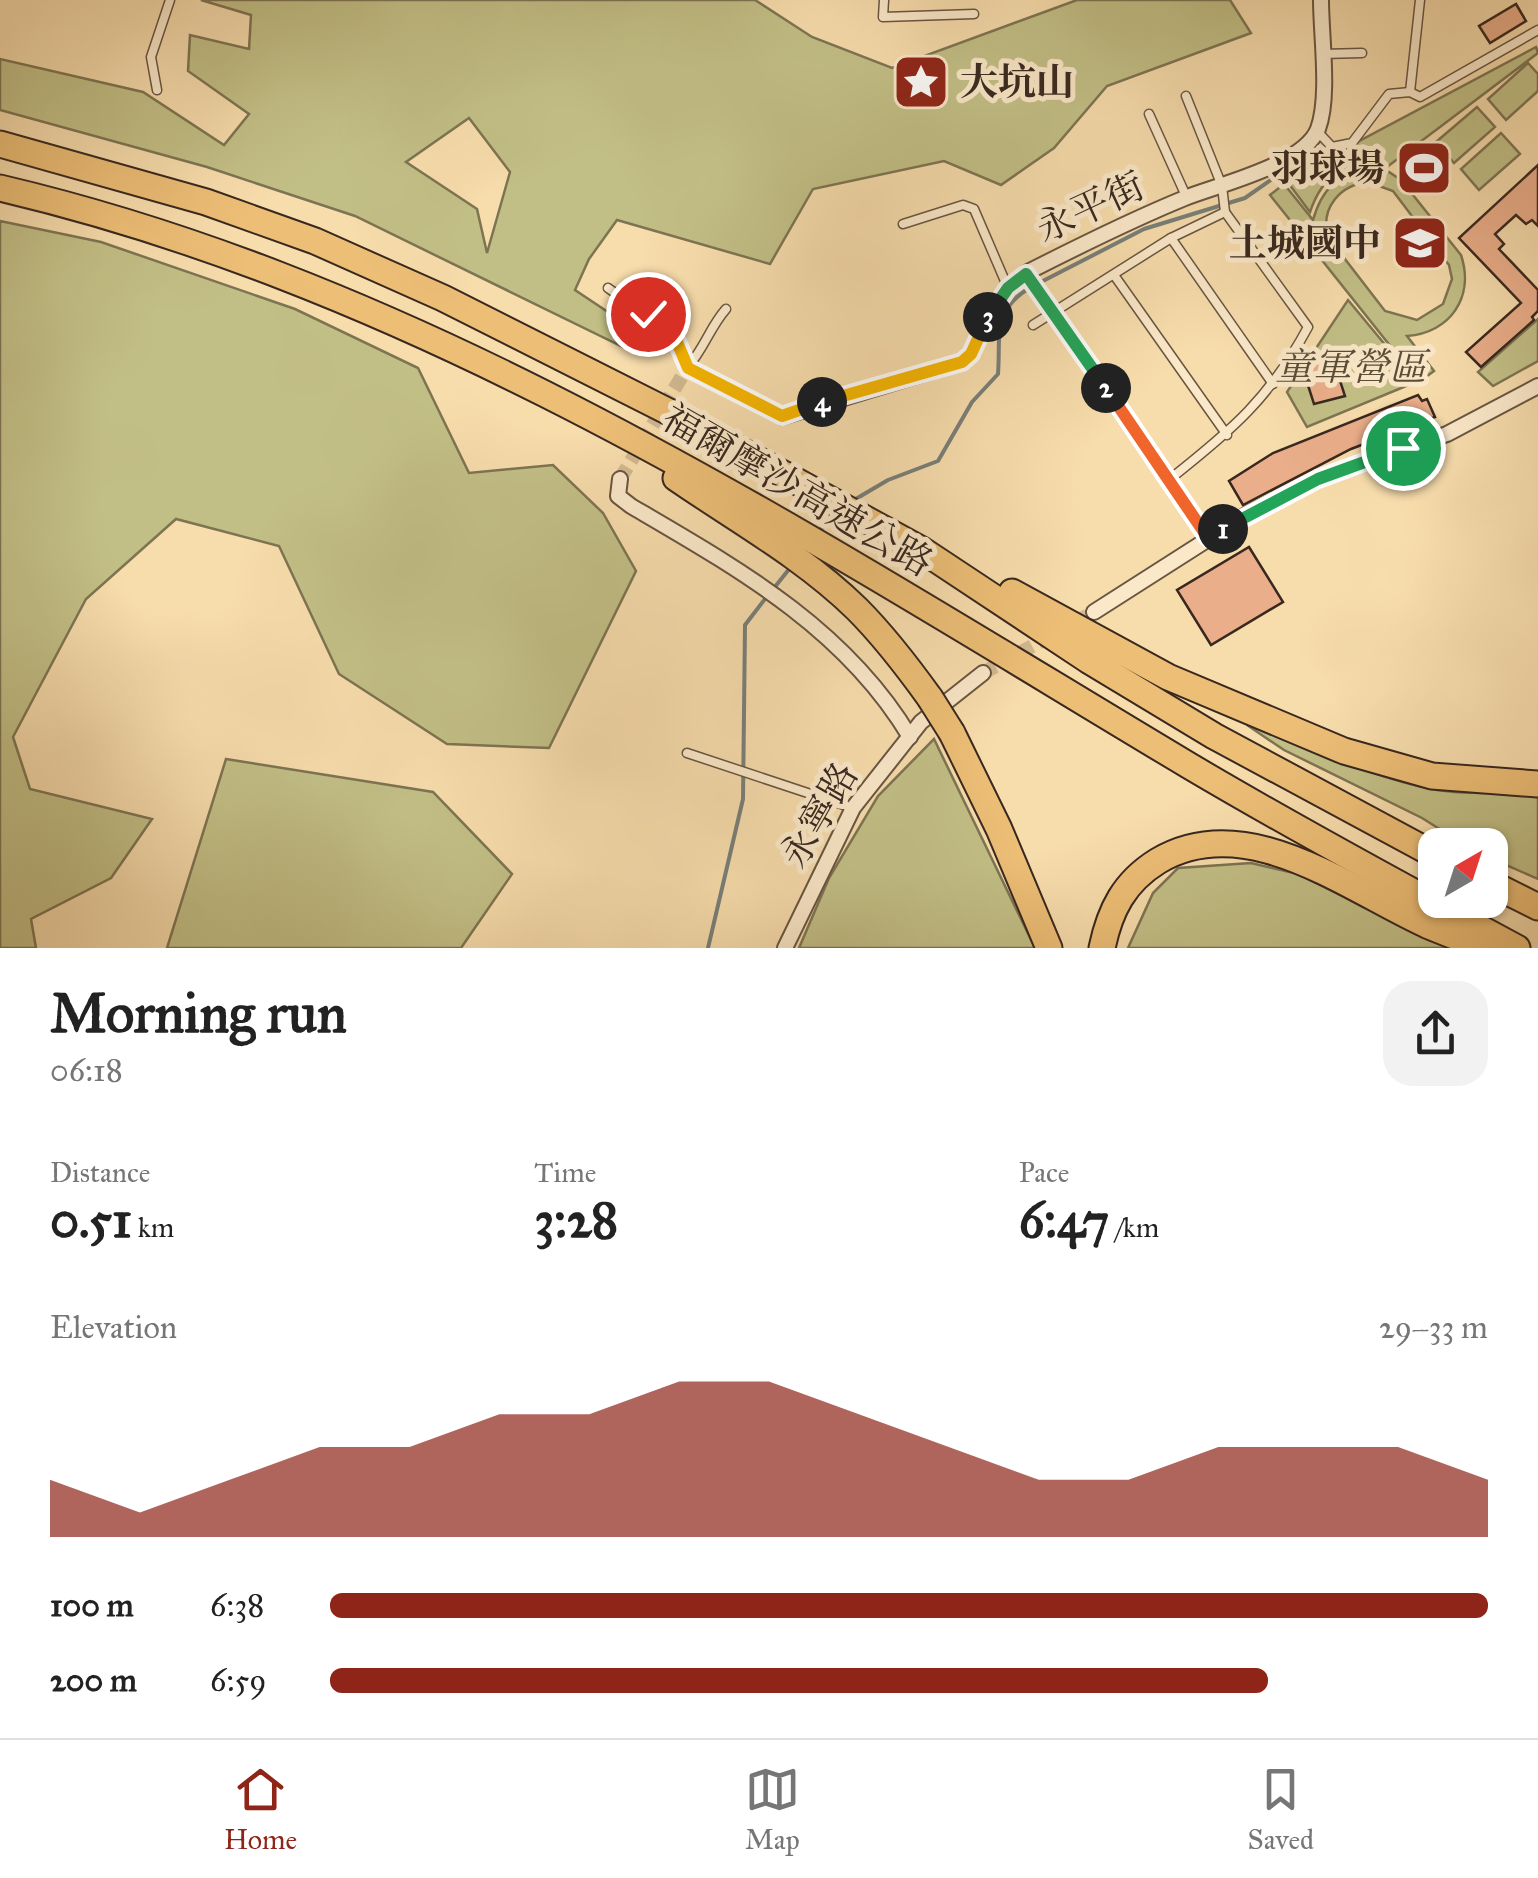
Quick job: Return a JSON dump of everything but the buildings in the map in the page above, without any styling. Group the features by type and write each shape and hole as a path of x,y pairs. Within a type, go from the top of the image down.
{"highway":[{"name":"福爾摩沙高速公路","path":"0,144 206,202 315,241 443,298 686,420 922,550 1088,660 1214,736 1418,846"},
{"path":"0,188 61,202 182,240 430,336 805,549 897,652 925,710 952,733 999,829 1049,948"},
{"name":"福爾摩沙高速公路","path":"805,549 1518,948"},
{"path":"922,550 980,576 1168,676 1384,765 1432,776 1538,784"},
{"path":"1310,736 1414,761 1480,768 1538,766"},
{"path":"1102,948 1108,917 1125,888 1177,850 1208,844 1252,848 1307,864 1428,926 1486,948"},
{"path":"1508,892 1538,907"}],"street":[{"path":"1317,131 1322,103 1321,0"},
{"name":"永平街","path":"688,368 782,416 962,362 971,354 990,312 1008,288 1026,274 1187,198 1288,157 1317,131"},
{"path":"1026,274 1208,538"},
{"path":"1094,612 1208,538 1318,479 1447,434 1538,386"},
{"path":"620,479 618,496 630,506 779,595 822,630 889,702 910,736"},
{"name":"永寧路","path":"785,948 854,808 910,736 925,710 983,673"}],"lane":[{"path":"158,90 151,57 170,0"},
{"path":"884,0 883,17 974,14"},
{"path":"1410,92 1420,0"},
{"path":"1317,131 1332,147 1352,143 1389,94 1410,92 1420,97 1538,30"},
{"path":"1322,54 1362,53"},
{"path":"1170,479 1254,410 1308,327 1225,212 1222,186 1186,96"},
{"path":"1149,114 1187,198"},
{"path":"903,224 964,205 974,209 1008,288"},
{"path":"1033,324 1170,238 1225,212"},
{"path":"1170,238 1273,384"},
{"path":"1114,275 1226,435"},
{"path":"608,288 674,335 688,368 704,350 714,322 726,309"},
{"path":"687,753 854,808"}],"green space":[{"path":"201,0 755,0 812,37 892,68 1077,0 1230,0 1251,33 1107,86 1054,148 1001,185 944,161 813,189 770,264 617,220 589,259 575,290 656,344 623,347 355,216 207,167 0,110 0,59 143,92 224,145 249,114 188,71 190,35 249,49 251,15","holes":["469,118 510,172 487,253 477,209 406,162"]},
{"path":"1536,47 1538,53 1387,167 1360,165 1338,172 1322,188 1310,212 1286,180"},
{"path":"1528,63 1538,74 1538,91 1506,120 1488,99"},
{"path":"1477,107 1495,127 1454,163 1436,142"},
{"path":"1501,133 1520,154 1479,190 1461,169"},
{"name":"羽球場","path":"1424,144 1448,173 1425,192 1400,162"},
{"path":"1359,171 1389,172 1401,180 1461,255 1465,285 1455,310 1436,328 1407,336 1434,371 1419,382 1270,195 1284,184 1313,220 1321,199 1333,184","holes":["1368,182 1393,191 1449,265 1452,279 1443,304 1417,320 1385,311 1328,237 1327,217 1341,193"]},
{"path":"0,221 101,242 295,309 418,368 469,473 553,465 603,513 636,571 549,748 447,744 339,674 279,546 176,519 86,599 13,737 30,789 152,819 111,878 31,919 36,948 0,948"},
{"name":"童軍營區","path":"1348,300 1416,382 1307,427 1287,392"},
{"path":"1538,319 1538,361 1493,386 1478,372"},
{"path":"1247,725 1412,785 1462,792 1538,792 1538,879 1508,866 1508,828 1438,828 1284,750"},
{"path":"934,739 1035,948 799,948 829,878 878,796"},
{"path":"226,759 433,792 512,874 461,948 167,948"},
{"path":"1251,863 1298,874 1453,948 1128,948 1153,893 1178,868"}],"waterway":[{"path":"1039,283 1144,229 1245,198 1295,163"},
{"path":"854,500 888,480 938,461 972,402 998,374 1004,315 1009,305 1031,287"},
{"path":"818,533 834,513"},
{"path":"774,588 790,568"},
{"path":"708,948 743,799 745,625 768,595"}],"tunnel":[{"path":"620,479 687,368"},
{"path":"983,673 1094,612"}],"place":[{"name":"大坑山","path":"921,82"},
{"name":"羽球場","path":"1424,168"},
{"name":"土城國中","path":"1420,243"}],"route":[{"path":"648,314 674,335 688,368 782,416 962,362 971,354 990,312 1008,288 1026,274 1208,538 1318,479 1403,448"}]}
